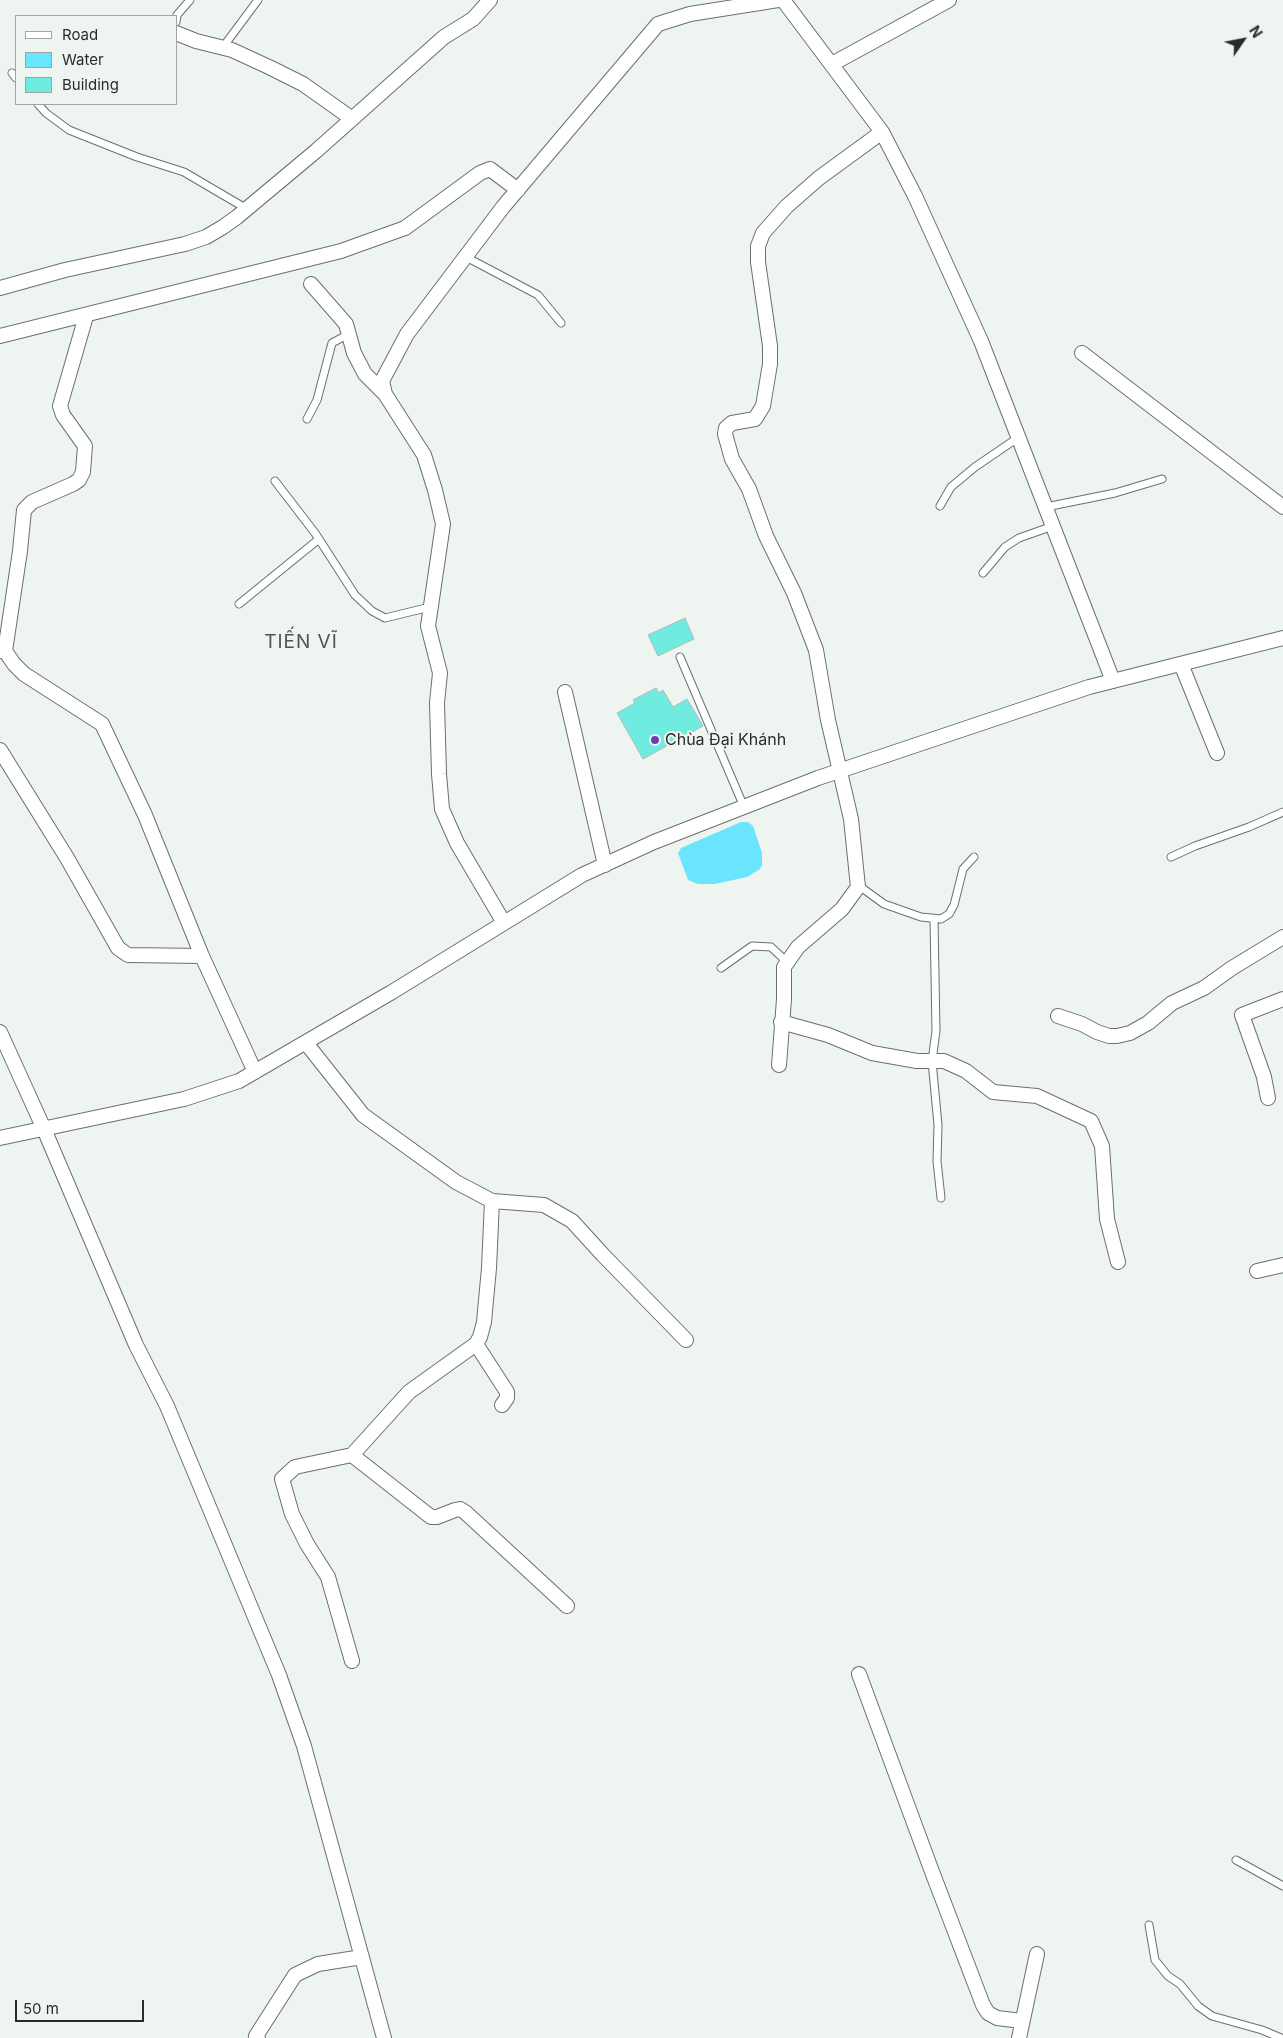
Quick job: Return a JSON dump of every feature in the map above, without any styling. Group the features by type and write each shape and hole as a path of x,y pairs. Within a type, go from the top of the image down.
{"street":[{"path":"0,288 50,274 193,242 223,227 248,209 444,37 473,19 490,0"},
{"path":"385,394 382,380 407,334 518,190 658,24 690,14 778,0"},
{"path":"783,0 882,132 915,196 981,341 1113,681"},
{"path":"832,64 950,0"},
{"path":"178,34 196,41 232,50 303,84 351,118"},
{"path":"779,1065 784,999 784,967 798,947 842,908 858,885 851,818 828,720 816,650 794,593 766,536 749,489 732,459 725,434 726,428 732,423 755,419 763,406 770,364 770,346 758,262 758,246 762,233 787,206 819,178 882,132"},
{"path":"0,336 342,251 405,228 480,173 490,169 518,190"},
{"path":"311,284 346,324 354,353 365,374 385,394 424,455 435,490 443,524 428,626 440,673 437,703 442,809 457,843 504,923"},
{"path":"86,316 60,406 63,415 85,446 83,472 79,480 73,484 32,502 24,510 20,552 3,651 24,674 102,724 145,815 202,956 255,1072"},
{"path":"1082,353 1283,508"},
{"path":"0,1138 184,1100 240,1081 306,1043 582,875 654,842 841,771 1090,687 1283,638"},
{"path":"1181,664 1217,753"},
{"path":"565,692 605,865"},
{"path":"0,750 67,858 118,948 128,955 202,956"},
{"path":"1058,1016 1109,1036 1130,1033 1148,1023 1172,1003 1204,988 1235,965 1283,937"},
{"path":"1268,1098 1264,1077 1242,1015 1283,999"},
{"path":"781,1022 828,1035 872,1053 917,1061 944,1061 966,1071 993,1092 1037,1096 1091,1121 1102,1146 1107,1219 1118,1262"},
{"path":"0,1032 44,1129 136,1345 167,1406 279,1675 301,1737 384,2038"},
{"path":"306,1043 363,1115 456,1182 492,1201 544,1205 572,1221 602,1255 686,1340"},
{"path":"352,1661 328,1577 307,1544 292,1514 282,1479 295,1467 352,1455 409,1392 476,1344 484,1322 492,1201"},
{"path":"1257,1271 1283,1264"},
{"path":"476,1344 507,1392 507,1398 502,1405"},
{"path":"352,1455 431,1517 437,1517 460,1509 465,1512 567,1606"},
{"path":"860,1674 984,2008 997,2018 1022,2021"},
{"path":"1018,2038 1037,1954"},
{"path":"258,2038 256,2036 295,1975 318,1964 362,1958"}],"lane":[{"path":"177,15 190,0"},
{"path":"223,47 258,0"},
{"path":"39,105 46,113 69,130 137,157 184,172 248,209"},
{"path":"466,257 538,295 561,323"},
{"path":"307,419 317,400 332,343 349,334"},
{"path":"940,506 951,487 975,467 1019,438"},
{"path":"1046,507 1115,493 1162,479"},
{"path":"275,481 319,539 355,595 372,611 385,618 430,607"},
{"path":"983,573 1005,548 1019,538 1053,526"},
{"path":"239,604 319,539"},
{"path":"680,657 744,807"},
{"path":"1171,857 1194,846 1248,827 1283,812"},
{"path":"858,885 884,904 921,917 941,919 949,914 954,905 963,869 974,857"},
{"path":"934,919 936,1031 932,1061 938,1125 937,1161 941,1198"},
{"path":"720,968 752,946 771,947 787,962"},
{"path":"1236,1860 1283,1886"},
{"path":"1149,1925 1154,1960 1168,1976 1180,1984 1198,2006 1212,2016 1262,2030 1282,2038"}],"water":[{"path":"741,822 748,822 753,826 762,853 760,869 747,877 715,884 698,884 688,880 678,853 681,848"}],"building":[{"path":"685,618 694,639 658,656 648,635"},
{"path":"656,688 659,693 663,690 673,707 687,699 703,726 643,759 617,713 635,703 633,700"}],"place":[{"name":"Chùa Đại Khánh","path":"655,740"}],"district":[{"name":"TIẾN VĨ","path":"301,642"}]}
